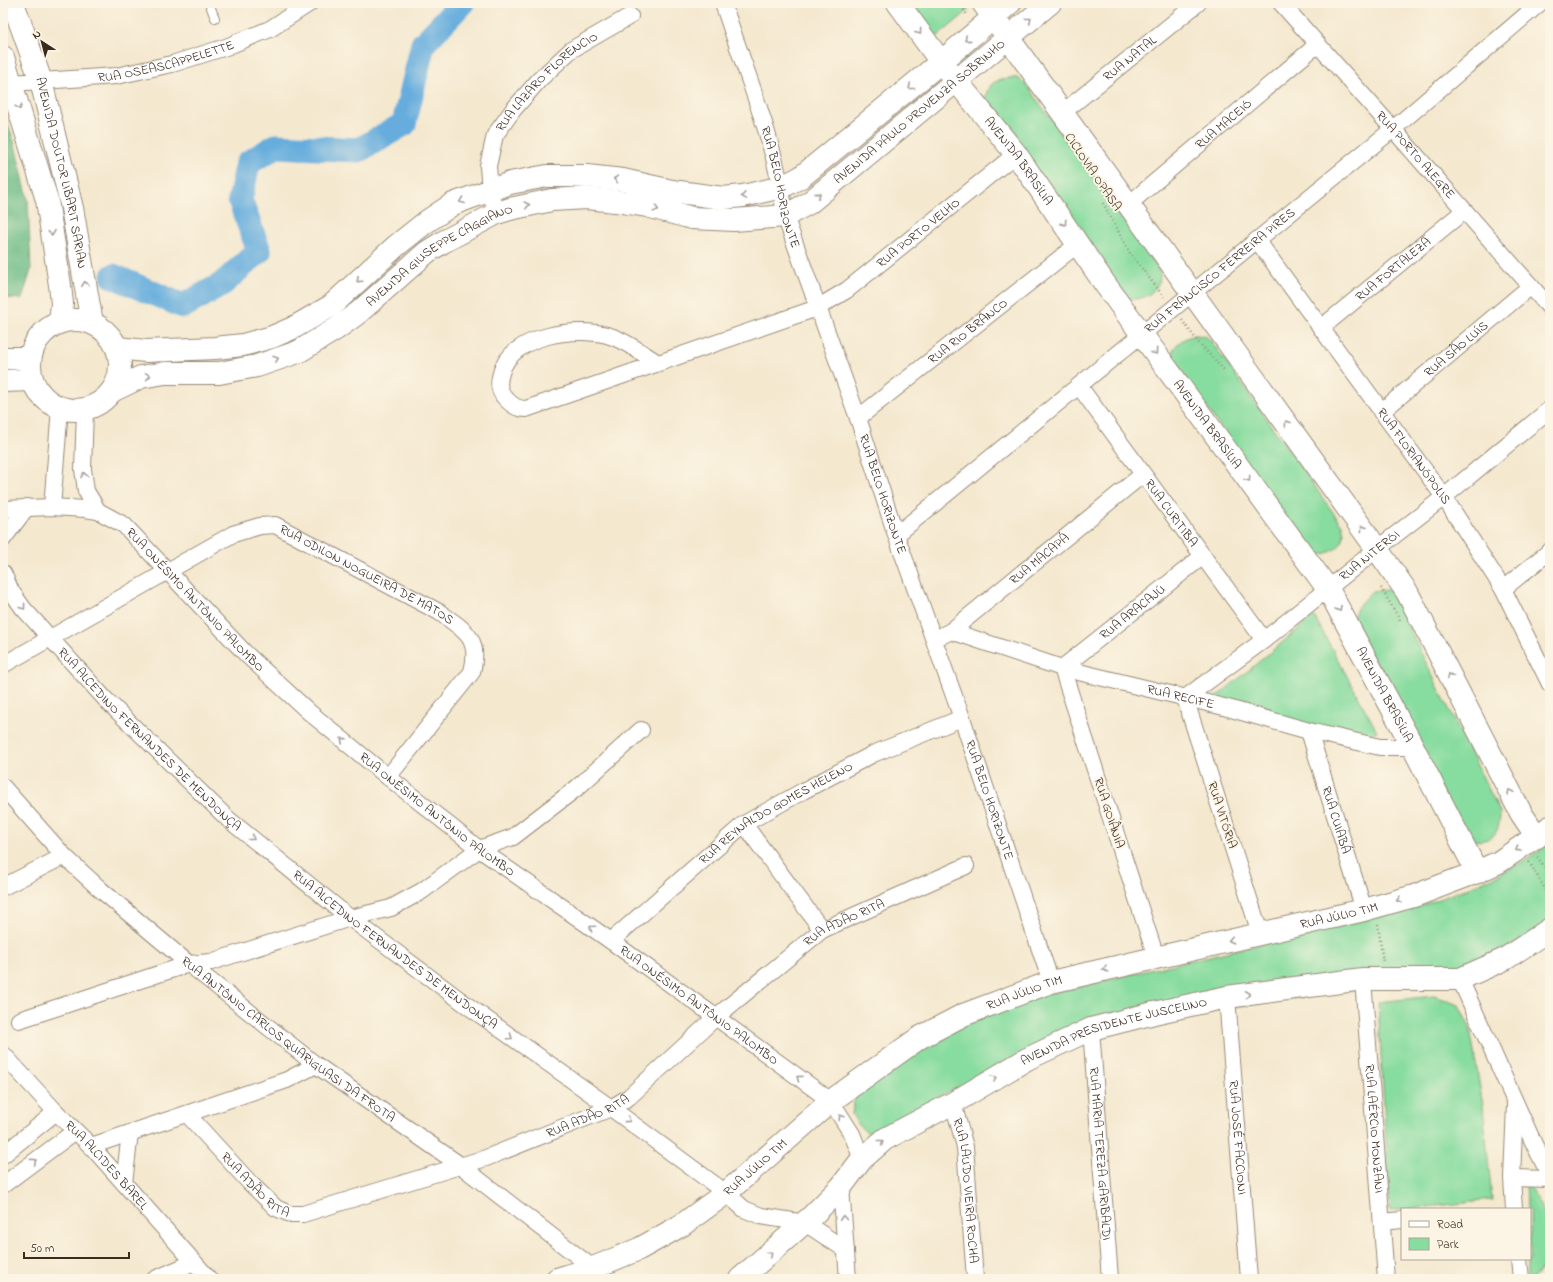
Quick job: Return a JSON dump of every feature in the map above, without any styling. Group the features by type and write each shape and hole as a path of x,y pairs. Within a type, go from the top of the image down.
{"main road":[{"name":"AVENIDA DOUTOR LIBARIT SARIAN","path":"13,3 41,81 72,208 92,323"},
{"name":"AVENIDA BRASÍLIA","path":"898,3 941,62 1016,154 1142,334 1328,589 1413,747 1477,872"},
{"name":"AVENIDA PAULO PROVENZA SOBRINHO","path":"782,187 801,177 941,62 988,10 1010,3"},
{"name":"AVENIDA PAULO PROVENZA SOBRINHO","path":"785,216 809,202 1050,3"},
{"path":"988,10 1377,548 1407,592 1535,841"},
{"name":"AVENIDA DOUTOR LIBARIT SARIAN","path":"3,57 47,200 60,284 62,304 60,322"},
{"name":"AVENIDA GIUSEPPE CAGGIANO","path":"117,348 146,351 215,348 243,345 272,337 293,328 331,306 396,246 426,222 453,204 510,183 547,176 587,176 616,179 672,191 723,198 743,196 782,187"},
{"name":"AVENIDA GIUSEPPE CAGGIANO","path":"112,391 141,377 165,373 219,373 257,366 298,352 358,314 427,252 497,213 552,200 587,198 615,200 647,206 692,218 734,220 785,216"},
{"path":"76,320 92,323 111,337 117,348 120,358 118,381 105,399 96,406 85,410 72,411 60,408 48,402 38,392 32,380 29,369 30,358 34,346 40,336 49,328 60,322 76,320"},
{"path":"3,358 30,358"},
{"path":"3,380 32,380"},
{"name":"RUA JÚLIO TIM","path":"557,1279 593,1268 639,1249 682,1225 726,1193 831,1101 918,1038 963,1015 1051,982 1369,908 1414,896 1499,862 1535,841"},
{"name":"AVENIDA PRESIDENTE JUSCELINO","path":"740,1279 805,1223 841,1187 862,1159 885,1139 953,1103 1027,1059 1091,1029 1227,997 1363,979 1460,979 1505,959 1550,929"}],"street":[{"name":"RUA OSEASCAPPELETTE","path":"11,83 116,76 172,64 226,47 270,29 310,3"},
{"name":"RUA BELO HORIZONTE","path":"723,3 766,131 782,187 785,216 858,418 896,535 935,640 1051,982"},
{"name":"RUA NATAL","path":"1062,113 1198,3"},
{"name":"RUA PORTO ALEGRE","path":"1281,3 1550,308"},
{"name":"RUA FRANCISCO FERREIRA PIRES","path":"896,535 1393,129 1540,3"},
{"name":"RUA LAZARO FLORENCIO","path":"497,213 490,190 488,166 495,135 513,110 538,80 571,50 630,16"},
{"name":"RUA MACEIÓ","path":"1129,204 1318,44"},
{"name":"RUA PORTO VELHO","path":"658,363 612,336 574,331 536,339 518,349 502,367 499,387 503,396 510,403 518,409 526,409 817,308 847,290 1016,154"},
{"name":"RUA FORTALEZA","path":"1321,328 1464,211"},
{"name":"RUA FLORIANÓPOLIS","path":"1257,240 1444,497 1503,589 1550,684"},
{"name":"RUA RIO BRANCO","path":"858,418 1078,244"},
{"name":"RUA SÃO LUÍS","path":"1381,412 1531,286"},
{"name":"RUA CURITIBA","path":"1079,386 1142,475 1264,640"},
{"path":"52,507 60,408"},
{"name":"RUA NITERÓI","path":"1185,698 1264,640 1377,548 1444,497 1550,409"},
{"path":"85,410 83,469 86,491 98,511"},
{"name":"RUA MACAPÁ","path":"935,640 951,631 1142,475"},
{"name":"RUA ONÉSIMO ANTÔNIO PALOMBO","path":"3,509 52,507 98,511 124,525 247,655 309,712 388,777 479,850 611,941 831,1101 852,1134 862,1159"},
{"path":"3,539 27,508"},
{"name":"RUA ODILON NOGUEIRA DE MATOS","path":"3,666 233,534 260,526 275,525 439,612 464,629 473,642 476,658 472,672 388,777"},
{"path":"1503,589 1550,551"},
{"name":"RUA ARACAJÚ","path":"1062,668 1203,556"},
{"name":"RUA ALCEDINO FERNANDES DE MENDONÇA","path":"3,574 12,591 24,608 50,640 107,701 228,819 350,918 468,1006 611,1108 726,1193 744,1209 774,1219 805,1223 846,1250"},
{"name":"RUA RECIFE","path":"951,631 1062,668 1224,707 1309,731 1380,747 1413,747"},
{"name":"RUA GOIÂNIA","path":"1062,668 1156,957"},
{"name":"RUA VITÓRIA","path":"1185,698 1260,933"},
{"name":"RUA REYNALDO GOMES HELENO","path":"611,941 744,824 873,754 962,718"},
{"path":"19,1020 188,964 211,962 350,918 391,908 422,891 479,850 513,837 578,787 641,730"},
{"name":"RUA CUIABÁ","path":"1309,731 1369,908"},
{"name":"RUA ANTÔNIO CARLOS QUARIGUASI DA FROTA","path":"3,787 64,856 101,890 188,964 316,1065 460,1165 593,1268"},
{"path":"744,824 822,930"},
{"path":"3,887 64,856"},
{"name":"RUA ADÃO RITA","path":"187,1114 250,1183 276,1208 290,1214 303,1214 486,1158 611,1108 634,1092 716,1017 822,930 966,866"},
{"name":"RUA LAÉRCIO MONZANI","path":"1363,979 1386,1279"},
{"path":"1460,979 1550,1177 1512,1178"},
{"name":"RUA JOSÉ FACCIONI","path":"1227,997 1249,1279"},
{"name":"RUA MARIA TEREZA GARIBALDI","path":"1091,1029 1110,1279"},
{"name":"RUA ALCIDES BAREL","path":"3,1054 74,1132 91,1146 209,1279"},
{"path":"91,1146 287,1080 316,1065"},
{"path":"1514,1208 1512,1178 1515,1101"},
{"name":"RUA LAUDO VIEIRA ROCHA","path":"953,1103 965,1147 975,1279"},
{"path":"3,1155 56,1112"},
{"path":"3,1185 74,1132"},
{"path":"124,1183 130,1133"},
{"path":"841,1187 848,1279"},
{"path":"1382,1222 1401,1220"},
{"path":"1519,1260 1521,1279"},
{"path":"155,1279 194,1262"}],"lane":[{"path":"209,3 215,18"}],"path":[{"name":"CICLOVIA OPASA","path":"1102,200 1130,253 1168,303"},
{"path":"1535,841 1550,874"},
{"path":"1535,841 1550,897"},
{"path":"1369,908 1386,979"}],"green space":[{"path":"900,3 967,3 968,11 938,36 928,37"},
{"path":"1009,78 1017,78 1025,83 1156,265 1160,274 1160,279 1152,292 1148,295 1138,299 1123,296 985,99 988,89 992,84"},
{"path":"3,109 14,141 28,199 31,270 22,299 3,298"},
{"path":"1195,335 1205,336 1211,341 1342,525 1344,534 1343,540 1336,548 1326,554 1309,556 1171,356 1180,342"},
{"path":"1390,590 1500,812 1500,821 1496,833 1488,839 1475,841 1467,840 1353,620 1358,607 1372,591"},
{"path":"1314,616 1377,731 1361,742 1214,699"},
{"path":"1550,843 1550,924 1458,975 1086,1027 942,1095 898,1121 879,1136 862,1129 852,1114 855,1097 920,1046 965,1024 1039,996 1414,908 1502,873 1535,854"},
{"path":"1434,996 1459,1005 1470,1028 1483,1106 1492,1200 1418,1208 1401,1208 1401,1210 1390,1211 1378,1002"},
{"path":"1525,1180 1550,1222 1550,1258 1533,1279 1527,1279 1527,1260 1531,1260 1531,1208 1526,1208"}],"waterway":[{"path":"113,276 183,306 221,285 259,251 240,200 248,163 276,146 359,150 404,124 423,44 462,3"}]}
